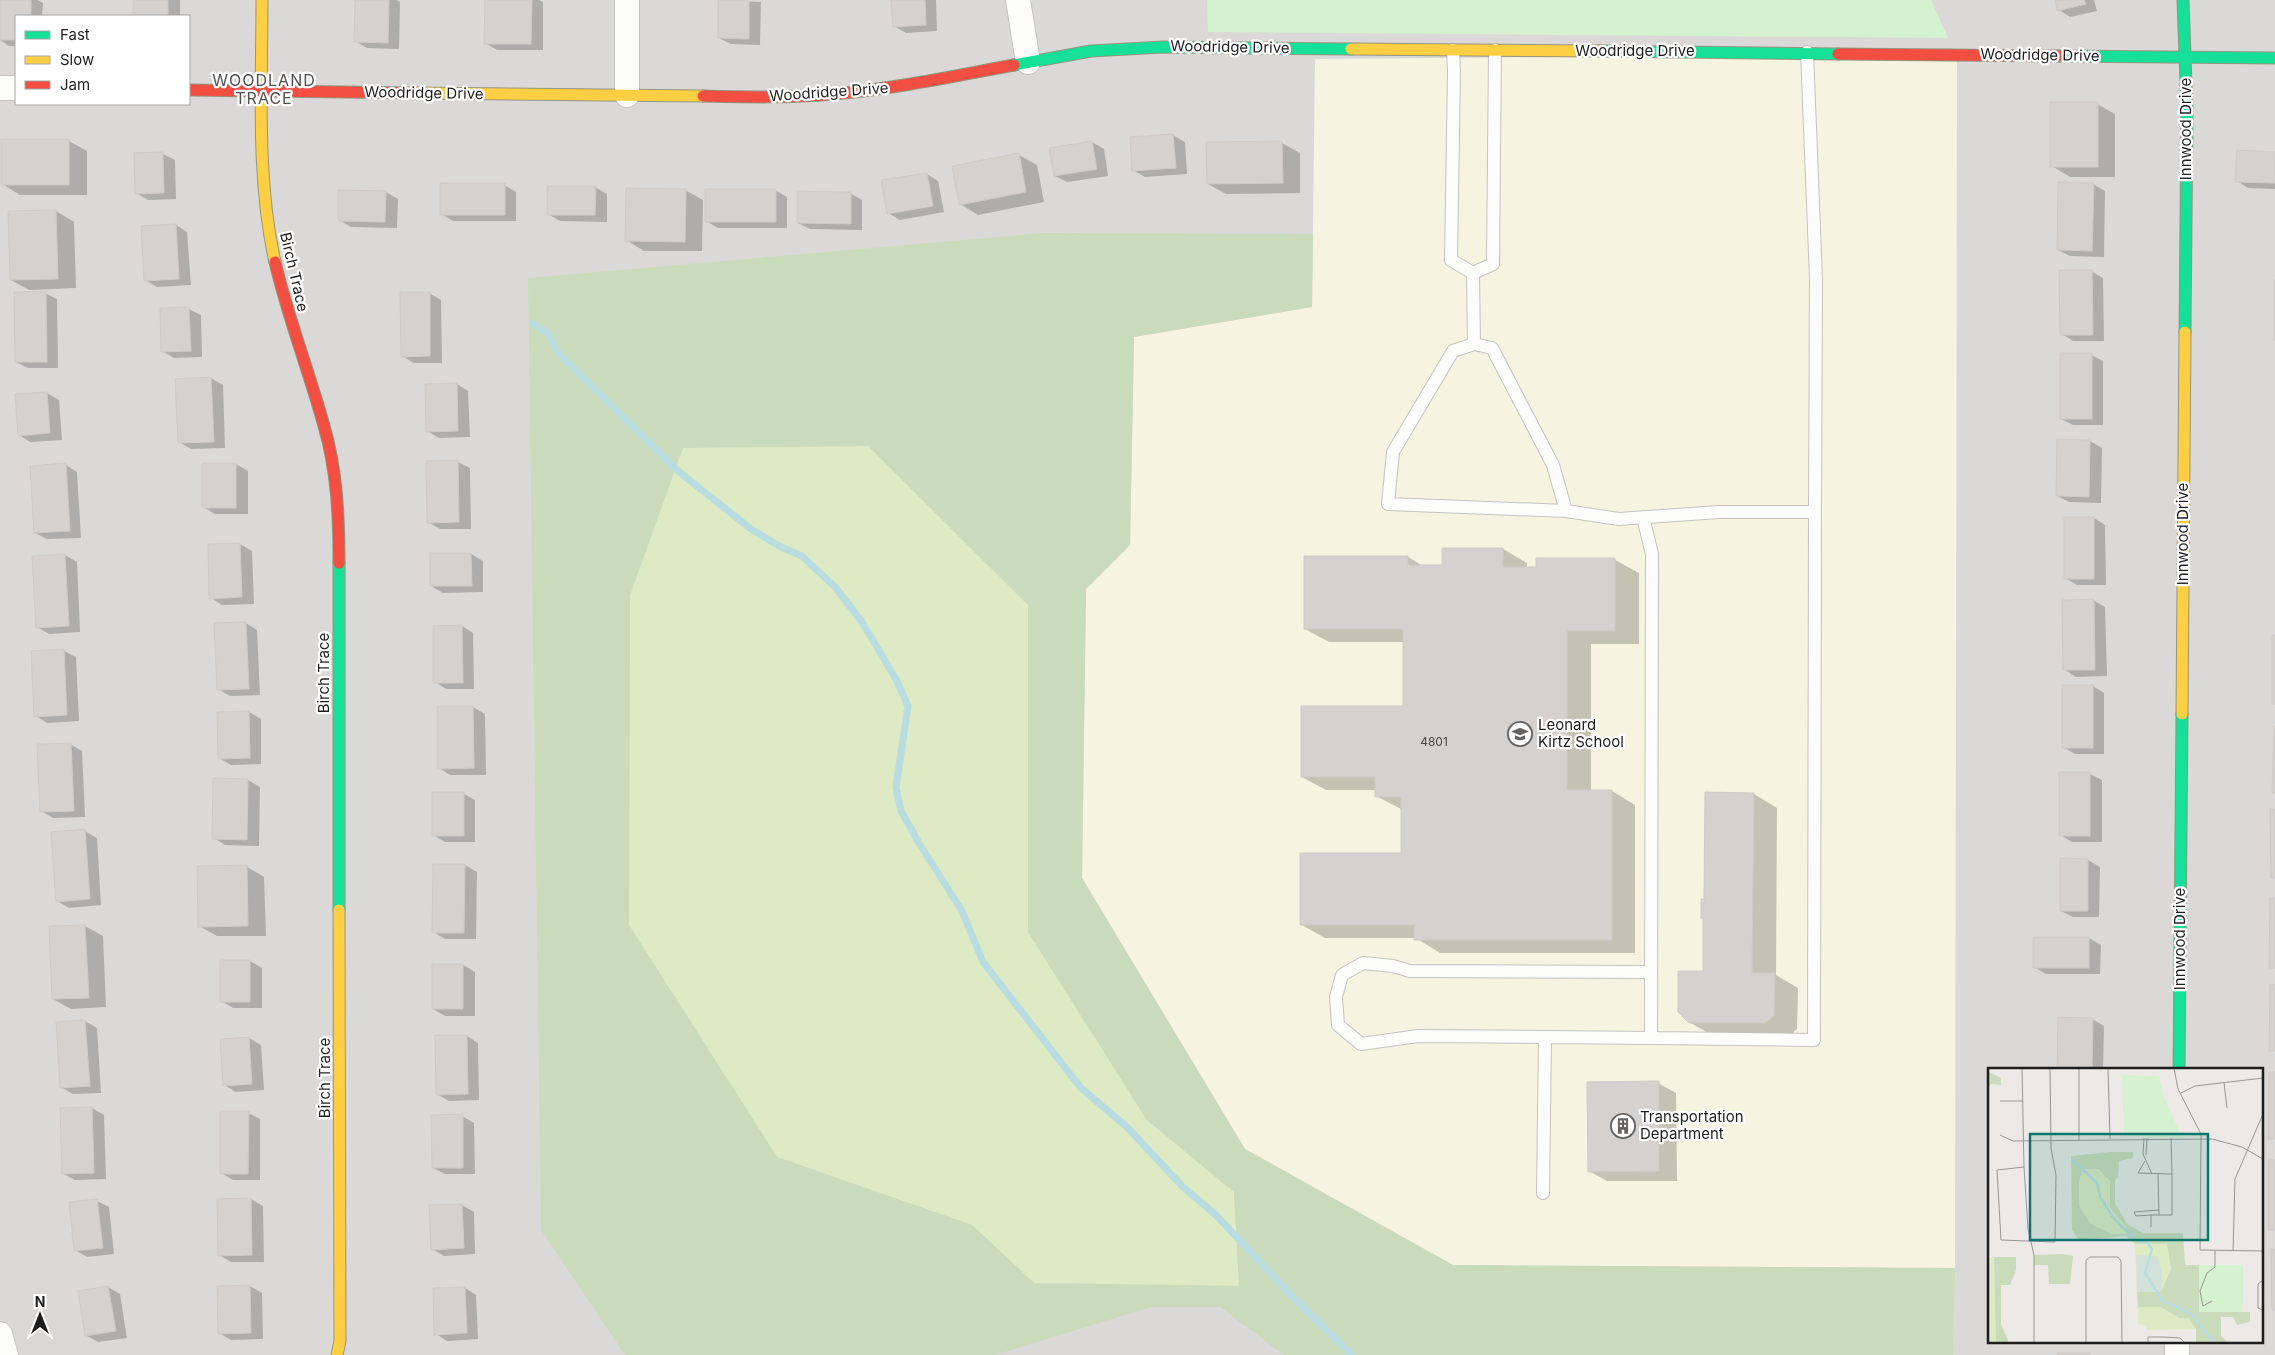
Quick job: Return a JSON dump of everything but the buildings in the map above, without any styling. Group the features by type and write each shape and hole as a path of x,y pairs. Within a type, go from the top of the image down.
{"street":[{"name":"Birch Trace","path":"262,0 263,182 270,240 284,302 325,428 334,475 339,521 340,1341 337,1355"},
{"path":"626,0 627,95"},
{"path":"1018,0 1028,62"},
{"name":"Innwood Drive","path":"2179,1068 2187,112 2183,0"},
{"name":"Woodridge Drive","path":"190,90 771,97 834,94 900,86 1091,51 1163,47 2275,58"},
{"path":"0,88 15,88"},
{"path":"0,1334 6,1355"},
{"path":"2177,1342 2177,1355"}],"lane":[{"path":"1453,50 1451,260 1473,273"},
{"path":"1473,273 1493,264 1495,50"},
{"path":"1652,972 1410,971 1393,966 1363,963 1342,975 1336,997 1338,1026 1361,1044 1418,1036 1814,1040 1816,279 1807,52"},
{"path":"1473,273 1474,344"},
{"path":"1566,511 1553,465 1492,348 1474,344 1453,351 1393,452 1388,504 1566,511 1619,519 1718,512 1815,512"},
{"path":"1643,517 1652,554 1651,1038"},
{"path":"1543,1193 1545,1037"}],"shaded area":[{"path":"0,0 2275,0 2275,1355 0,1355"},
{"name":"Leonard Kirtz School","path":"1957,54 1955,1268 1453,1265 1245,1149 1082,878 1086,589 1130,545 1134,337 1312,307 1315,59"}],"green space":[{"path":"1207,0 1931,0 1948,38 1208,32"},
{"path":"1043,233 1313,234 1312,307 1134,337 1130,545 1086,589 1082,878 1245,1149 1453,1265 1955,1268 1953,1355 1284,1355 1220,1307 1151,1307 995,1355 625,1355 541,1230 528,278","holes":["868,446 1028,605 1028,932 1147,1120 1234,1192 1239,1286 1034,1283 972,1225 777,1157 629,925 630,595 683,448"]},
{"path":"868,446 1028,605 1028,932 1147,1120 1234,1192 1239,1286 1034,1283 972,1225 777,1157 629,925 630,595 683,447"}],"waterway":[{"path":"532,323 549,334 558,353 678,471 751,529 781,547 802,556 836,588 862,622 896,679 908,706 896,787 901,811 962,911 983,962 1081,1088 1127,1127 1182,1186 1217,1216 1288,1292 1352,1355"}],"traffic: fast":[{"path":"2183,0 2187,112 2185,332"},
{"path":"1014,65 1091,51 1163,47 1351,49"},
{"path":"1602,51 1838,54"},
{"path":"2058,56 2275,58"},
{"path":"339,563 339,910"},
{"path":"2179,1068 2182,714"}],"traffic: slow":[{"path":"262,0 261,132 265,197 275,262"},
{"path":"1351,49 1602,51"},
{"path":"416,93 703,96"},
{"path":"2182,714 2185,332"},
{"path":"337,1355 340,1341 339,910"}],"traffic: jam":[{"path":"1838,54 2058,56"},
{"path":"703,96 785,97 856,92 924,82 1014,65"},
{"path":"190,90 416,93"},
{"path":"275,262 286,304 318,405 332,460 336,494 339,563"}],"place":[{"name":"Leonard Kirtz School","path":"1520,734"},
{"name":"Transportation Department","path":"1623,1126"}],"district":[{"name":"WOODLAND TRACE","path":"264,89"}]}
